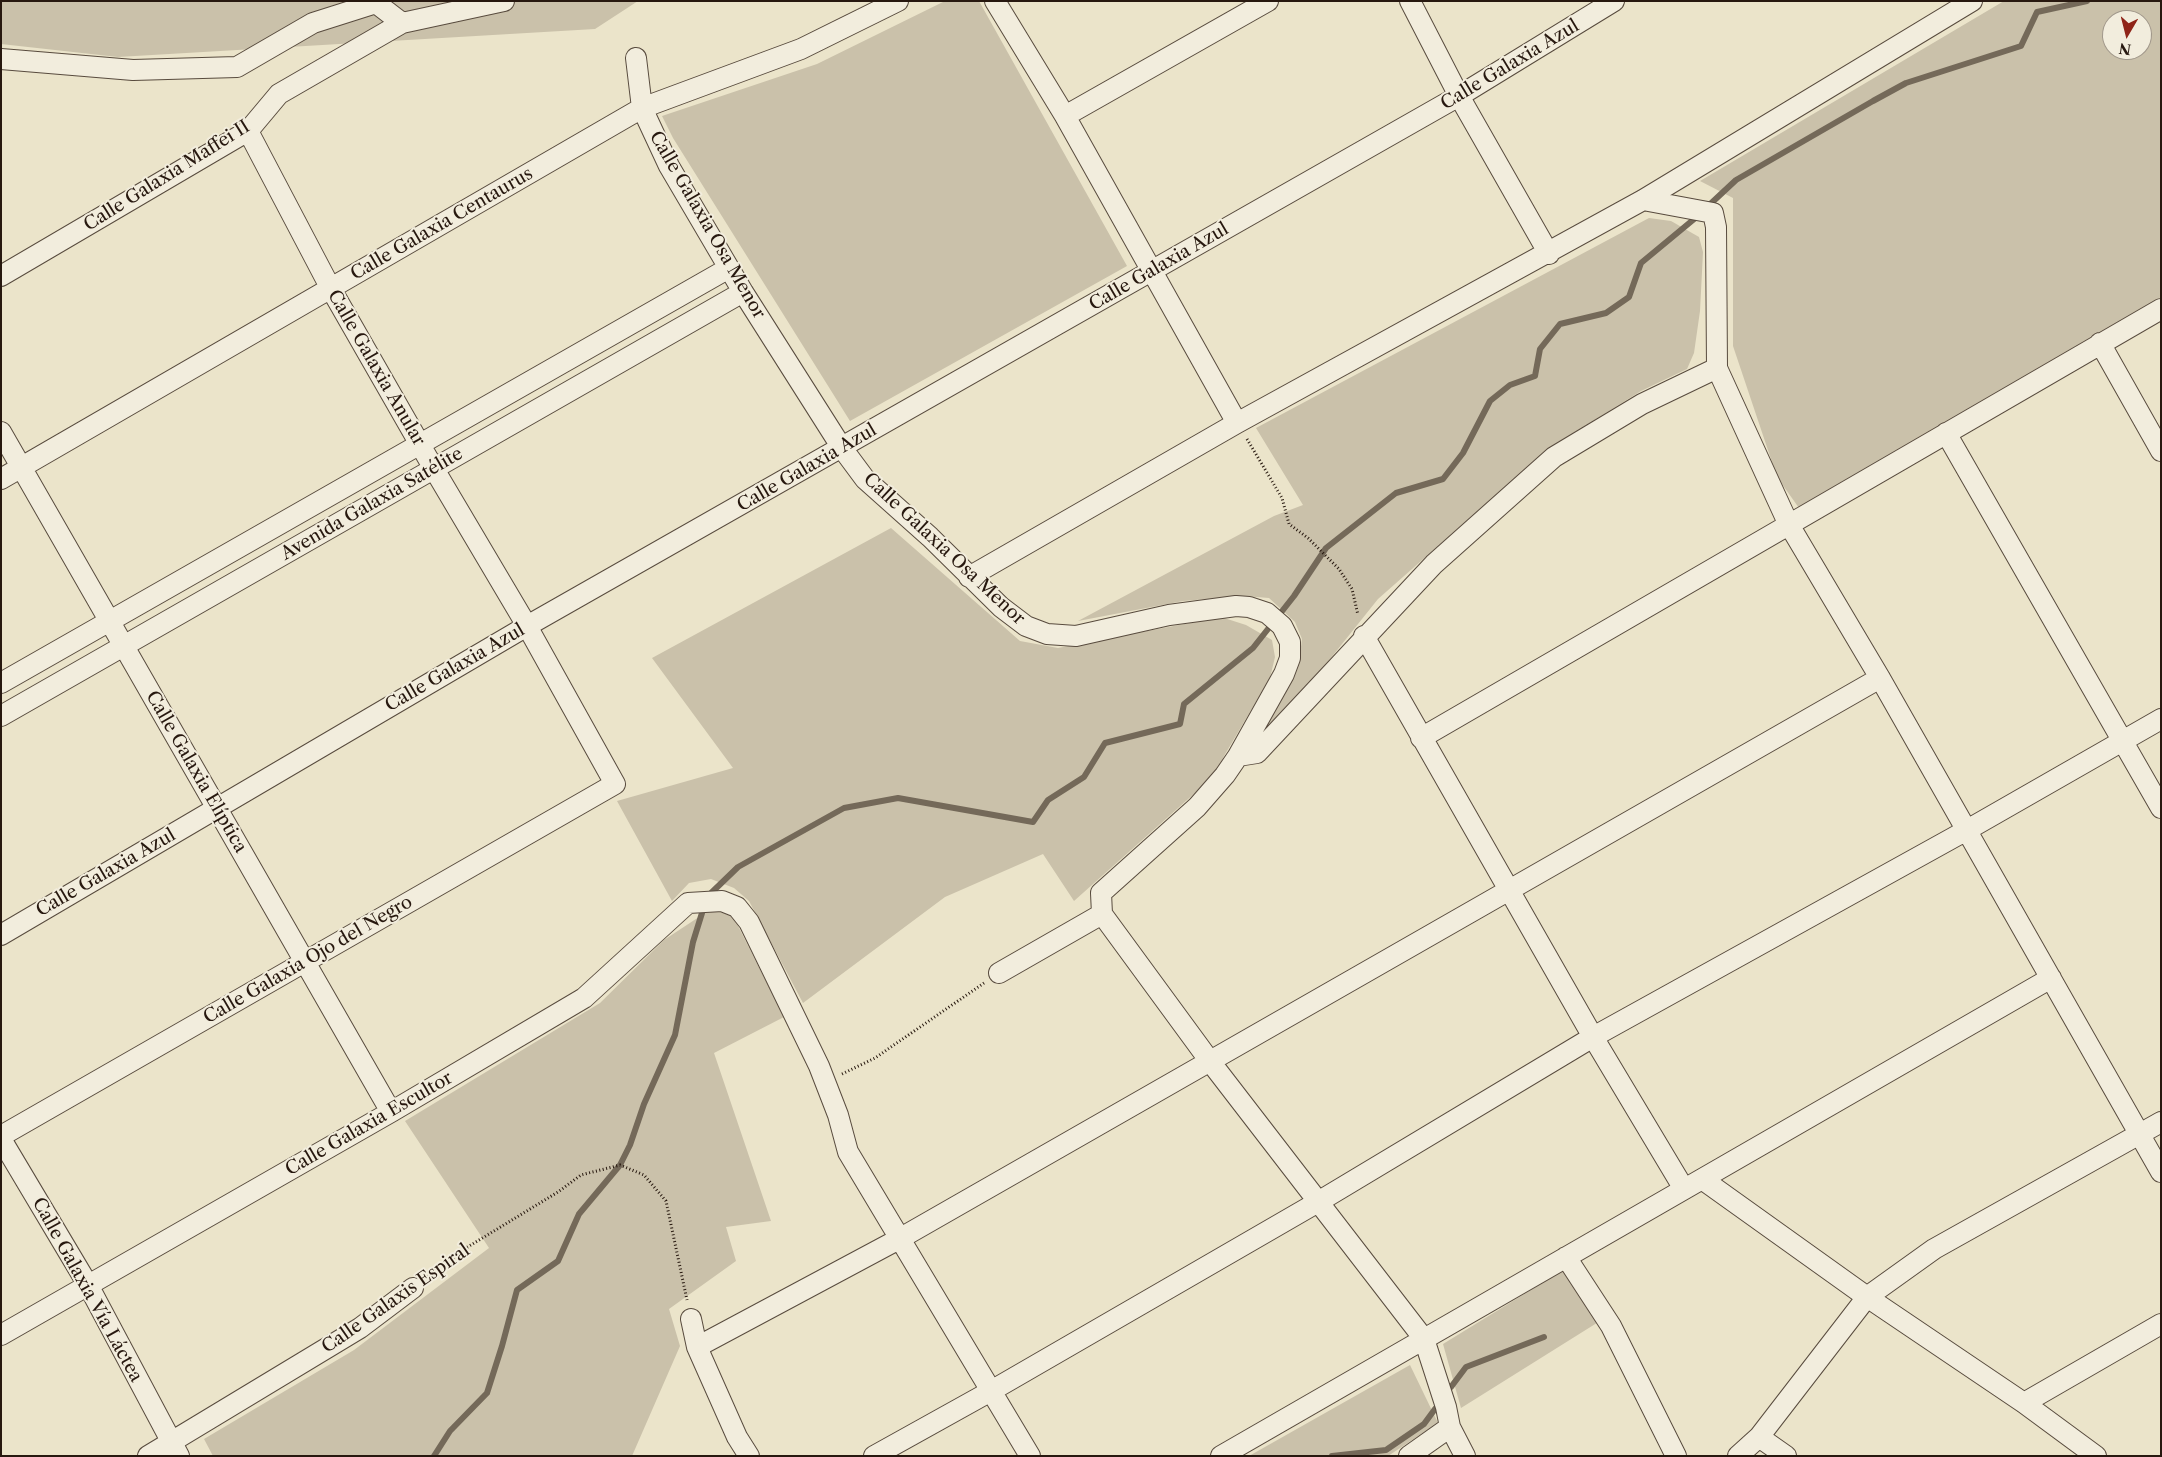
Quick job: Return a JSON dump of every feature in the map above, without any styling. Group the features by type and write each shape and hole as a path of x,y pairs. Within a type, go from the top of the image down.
{"street":[{"name":"Calle Galaxia Maffei II","path":"1,276 248,131 279,94 402,23 504,1"},
{"name":"Calle Galaxia Centaurus","path":"1,479 642,108 801,49 898,1"},
{"path":"995,1 1065,116 1237,423"},
{"path":"1065,116 1268,1"},
{"path":"1410,1 1459,96 1549,254"},
{"name":"Calle Galaxia Azul","path":"1,935 527,626 1459,96 1614,1"},
{"path":"969,577 1237,423 1549,254 1643,200 1972,1"},
{"path":"1,59 133,70 237,67 313,23 376,3 402,23"},
{"name":"Calle Galaxia Osa Menor","path":"636,58 642,108 669,166 743,292 842,448 865,479 930,537 1001,607 1026,626 1047,634 1076,636 1208,608 1249,606 1267,613 1282,626 1290,642 1290,658 1284,674 1238,756 1225,775 1196,806 1167,835 1101,893 1102,914"},
{"name":"Calle Galaxia Anular","path":"248,131 331,289 527,626 615,784"},
{"path":"1643,200 1713,212 1716,227 1717,368 1788,523 1880,678 2161,1172"},
{"name":"Avenida Galaxia Satélite","path":"1,683 729,268"},
{"name":"Avenida Galaxia Satélite","path":"1,716 743,292"},
{"path":"1422,738 1788,523 2100,342 2161,309"},
{"path":"2100,342 2161,451"},
{"path":"1238,756 1257,753 1364,636 1434,564 1554,457 1642,404 1717,368"},
{"name":"Calle Galaxia Elíptica","path":"1,432 391,1112"},
{"path":"1946,433 2161,808"},
{"path":"1364,636 1593,1037 1684,1189"},
{"path":"697,1347 899,1239 1508,889 1880,678"},
{"path":"874,1456 991,1391 1318,1202 1593,1037 1967,830 2161,719"},
{"name":"Calle Galaxia Ojo del Negro","path":"1,1138 615,784"},
{"name":"Calle Galaxia Escultor","path":"1,1335 391,1112 584,998 688,903 722,901 737,906 749,922 819,1066 825,1083"},
{"path":"999,972 1102,914 1209,1060 1424,1339 1446,1407 1450,1427 1464,1456"},
{"path":"1221,1456 2051,978"},
{"path":"825,1083 848,1152 1030,1456"},
{"path":"1738,1456 1759,1437 1867,1297 1934,1249 2161,1122"},
{"name":"Calle Galaxia Vía Láctea","path":"1,1138 88,1285 175,1449"},
{"path":"1702,1179 1867,1297 2024,1403 2096,1456"},
{"path":"1566,1257 1611,1326 1676,1456"},
{"name":"Calle Galaxis Espiral","path":"148,1456 175,1449 360,1328 413,1288"},
{"path":"691,1318 697,1347 737,1436 749,1456"},
{"path":"2024,1403 2161,1324"},
{"path":"1409,1456 1450,1427"},
{"path":"1759,1437 1786,1456"}],"path":[{"path":"1237,423 1282,498 1289,524 1308,538 1339,569 1352,590 1364,636"},
{"path":"825,1083 875,1058 999,972"},
{"name":"Calle Galaxis Espiral","path":"413,1288 466,1248 558,1192 581,1175 620,1165 644,1175 666,1201 691,1318"}],"shaded area":[{"path":"1,1 638,1 595,29 118,57 1,44"},
{"path":"945,1 979,1 1127,266 850,421 673,138 662,116 817,64"},
{"path":"2004,1 2161,1 2161,297 1799,508 1777,477 1733,346 1733,198 1700,181"},
{"path":"1649,218 1671,221 1699,237 1703,252 1700,311 1694,353 1687,369 1641,391 1548,449 1378,599 1318,674 1261,735 1299,662 1302,639 1295,622 1269,598 1244,596 1183,601 1078,621 1274,516 1303,505 1256,428"},
{"path":"891,528 1020,641 1058,648 1221,617 1246,625 1272,640 1275,657 1270,678 1224,756 1215,775 1074,901 1043,854 945,897 803,1003 749,901 734,888 711,879 689,883 672,901 617,801 733,768 652,658"},
{"path":"718,911 733,916 784,1017 714,1053 771,1221 726,1227 736,1261 669,1309 680,1346 632,1456 213,1456 204,1439 354,1350 489,1248 405,1121 600,1003 664,940 705,913"},
{"path":"1565,1269 1600,1321 1461,1408 1443,1344"},
{"path":"1410,1365 1438,1423 1388,1456 1249,1456"}],"waterway":[{"path":"1706,208 1736,180 1906,83 2021,46 2037,12 2087,1"},
{"path":"708,896 738,867 844,808 898,798 1033,822 1048,800 1084,777 1105,743 1180,724 1184,704 1253,648 1294,596 1326,548 1396,493 1443,479 1463,453 1490,401 1510,385 1535,376 1540,349 1560,324 1606,313 1629,297 1641,263 1699,215"},
{"path":"434,1456 450,1431 487,1393 517,1290 558,1261 579,1214 620,1165 630,1145 644,1104 675,1035 693,942 702,913"},
{"path":"1451,1387 1466,1367 1544,1337"},
{"path":"1332,1456 1386,1450 1424,1424 1435,1409"}]}
